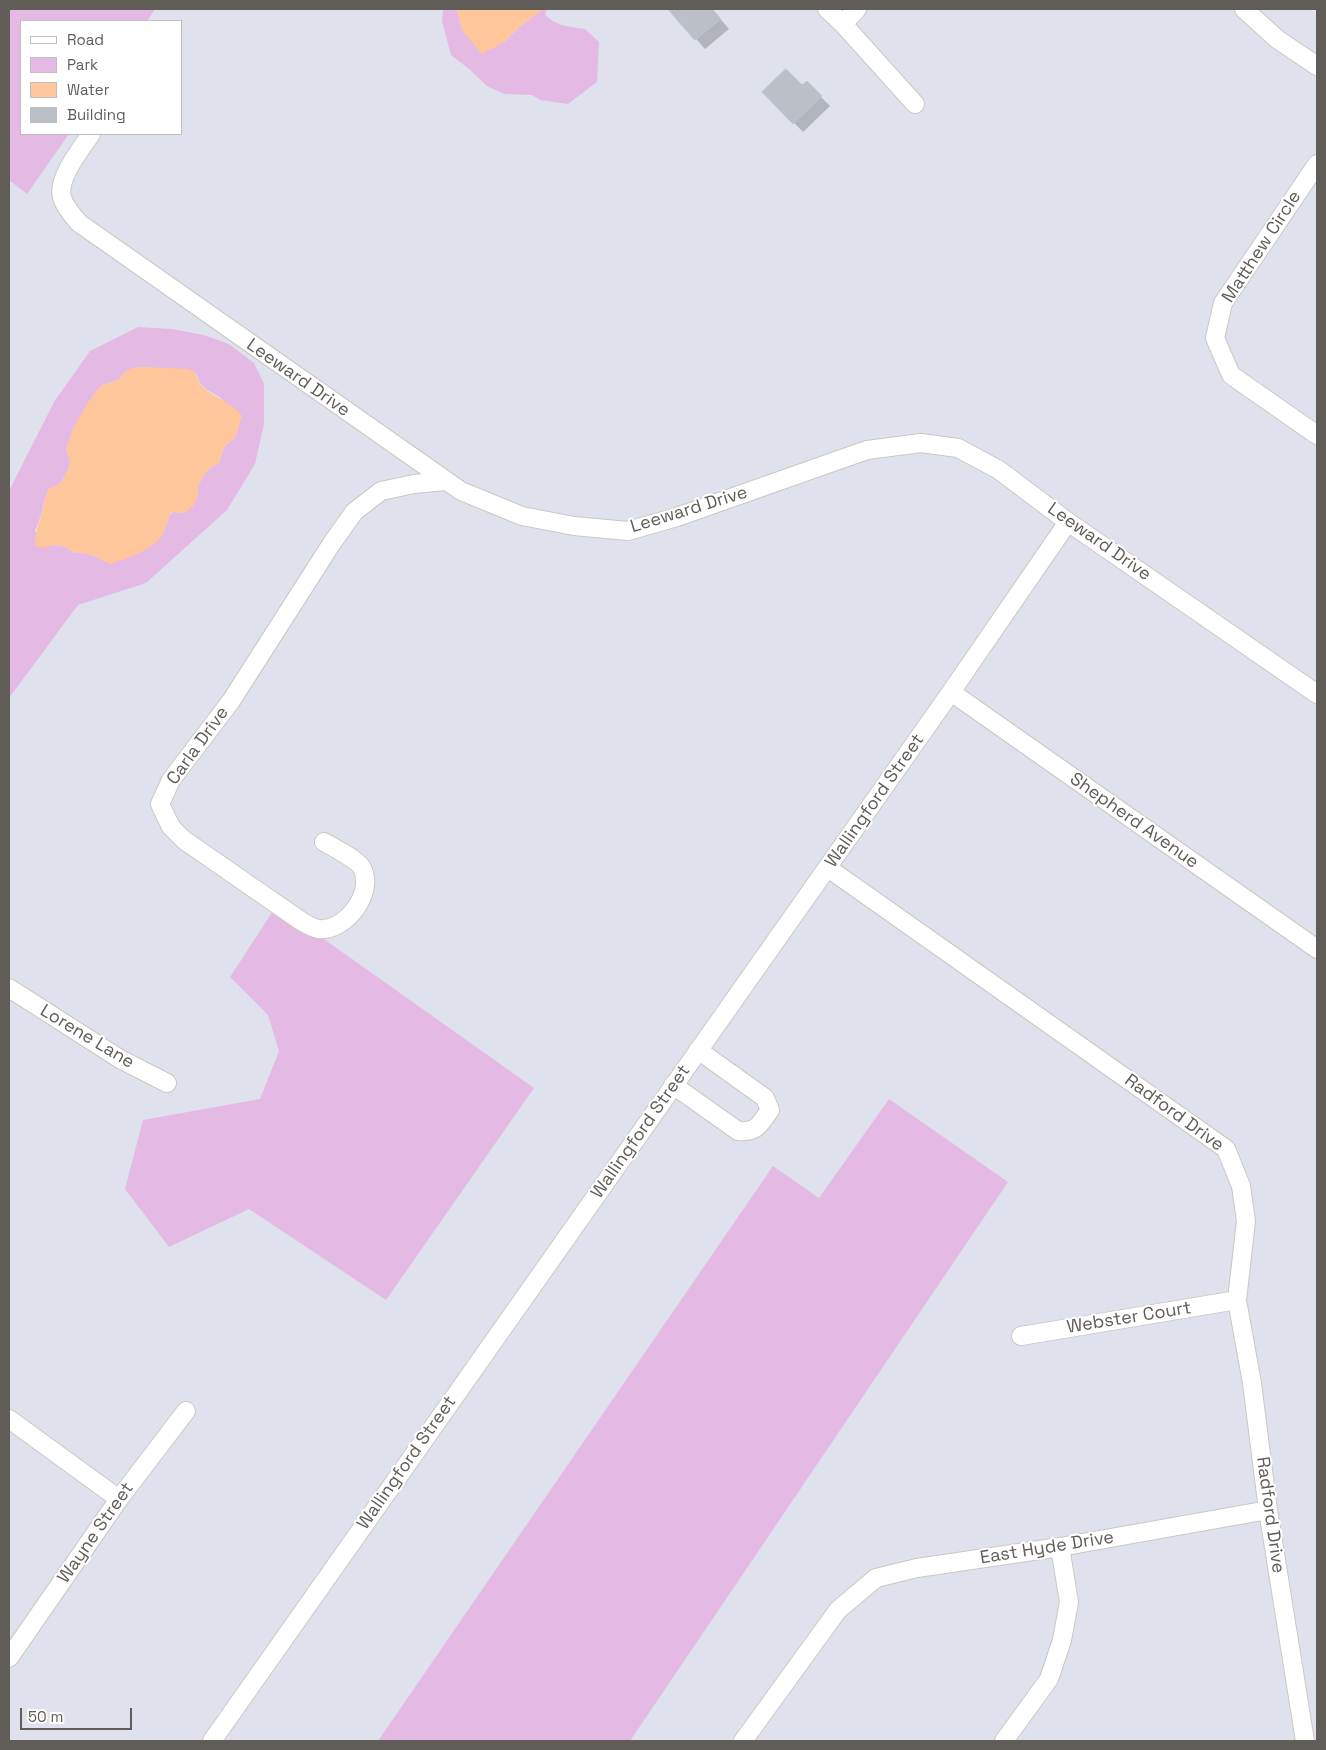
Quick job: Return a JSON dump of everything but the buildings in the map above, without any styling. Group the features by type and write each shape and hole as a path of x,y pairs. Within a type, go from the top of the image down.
{"street":[{"path":"827,9 843,24 915,104"},
{"path":"843,24 857,9"},
{"path":"1244,9 1277,39 1317,66"},
{"name":"Leeward Drive","path":"90,135 65,174 62,184 62,197 79,223 461,491 522,516 574,526 628,531 677,517 867,450 921,443 958,448 999,470 1068,522 1317,694"},
{"name":"Matthew Circle","path":"1317,164 1223,302 1215,338 1231,376 1317,435"},
{"name":"Carla Drive","path":"324,842 361,865 367,880 355,911 334,927 318,929 301,921 184,840 171,827 160,804 171,780 231,701 332,543 354,512 381,491 414,484 445,481"},
{"name":"Wallingford Street","path":"212,1741 952,692 1068,522"},
{"name":"Shepherd Avenue","path":"952,692 1317,950"},
{"name":"Radford Drive","path":"828,868 1226,1149 1241,1186 1246,1221 1237,1300 1252,1384 1268,1510 1305,1741"},
{"name":"Lorene Lane","path":"9,988 120,1059 167,1084"},
{"path":"673,1085 738,1131 749,1132 759,1126 770,1110 765,1098 698,1050"},
{"name":"Webster Court","path":"1021,1336 1237,1300"},
{"name":"Wayne Street","path":"9,1658 119,1499 186,1410"},
{"path":"9,1419 119,1499"},
{"name":"East Hyde Drive","path":"743,1741 838,1610 876,1578 917,1568 1060,1547 1268,1510"},
{"path":"1004,1741 1049,1679 1062,1640 1069,1602 1060,1547"}],"green space":[{"path":"9,9 155,9 148,20 20,20 20,135 68,135 27,194 9,180"},
{"path":"443,9 457,9 462,30 503,43 518,28 543,9 547,9 545,14 553,21 574,28 585,29 599,42 597,82 568,104 540,100 532,95 504,94 487,86 451,55 442,21"},
{"path":"138,327 172,329 204,335 229,344 254,363 264,384 264,424 255,464 227,510 146,583 78,605 9,698 9,491 54,402 90,351","holes":["143,367 195,372 200,383 207,390 221,398 236,436 224,447 219,463 211,467 204,475 198,486 198,495 185,513 173,512 169,516 167,524 110,564 93,555 73,552 66,547 55,545 35,531 48,493 60,484 69,468 70,461 66,449 74,427 102,385 118,380 126,371"]},
{"path":"273,911 321,937 534,1088 386,1300 249,1209 169,1247 125,1189 143,1120 260,1099 279,1051 268,1015 230,977"},
{"path":"889,1099 1008,1182 630,1741 378,1741 773,1166 819,1198"}],"water":[{"path":"457,9 543,9 518,28 503,43 482,54 462,30"},
{"path":"132,368 187,369 195,372 199,383 205,389 233,407 242,416 236,436 224,447 219,463 211,467 204,475 198,486 198,495 194,505 185,513 172,512 161,537 144,551 110,564 93,555 73,552 66,547 55,545 40,548 35,545 36,536 47,492 48,489 60,484 69,468 70,461 66,449 74,427 87,404 102,385 118,380 126,371"}]}
